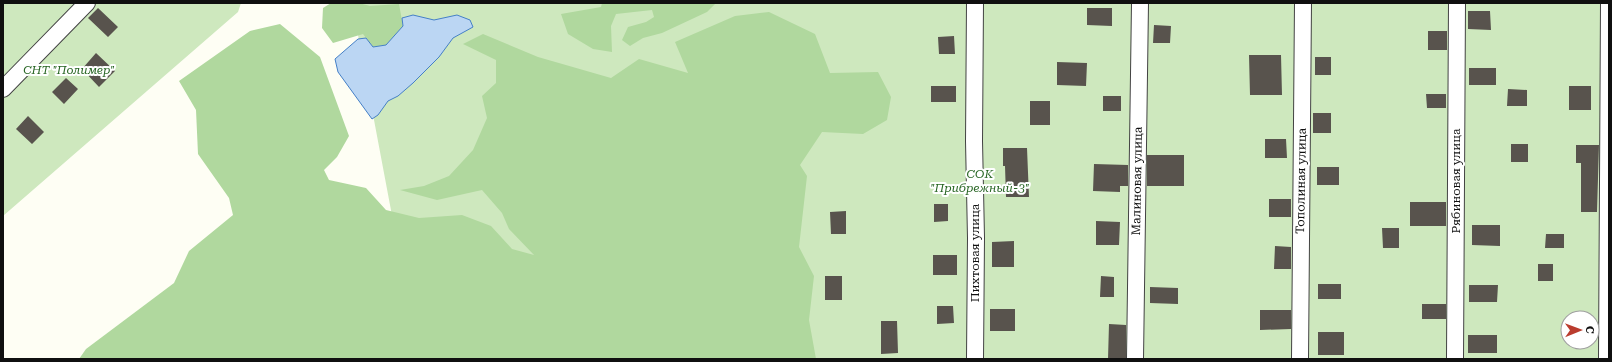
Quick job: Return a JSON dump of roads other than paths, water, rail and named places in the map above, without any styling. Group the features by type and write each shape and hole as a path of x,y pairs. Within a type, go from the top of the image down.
{"street":[{"path":"3,89 87,3"},
{"name":"Пихтовая улица","path":"975,3 975,359"},
{"name":"Малиновая улица","path":"1135,359 1140,3"},
{"name":"Тополиная улица","path":"1300,359 1303,3"},
{"name":"Рябиновая улица","path":"1455,359 1458,3"},
{"path":"1607,359 1609,3"}],"water":[{"path":"413,15 434,20 457,15 470,20 473,27 453,38 439,57 413,83 398,96 388,101 378,115 372,119 338,72 335,59 358,39 366,38 373,47 386,45 403,26 402,18"}],"park label":[{"name":"СНТ \"Полимер\"","path":"69,70"},
{"name":"СОК \"Прибрежный-3\"","path":"980,181"}]}
